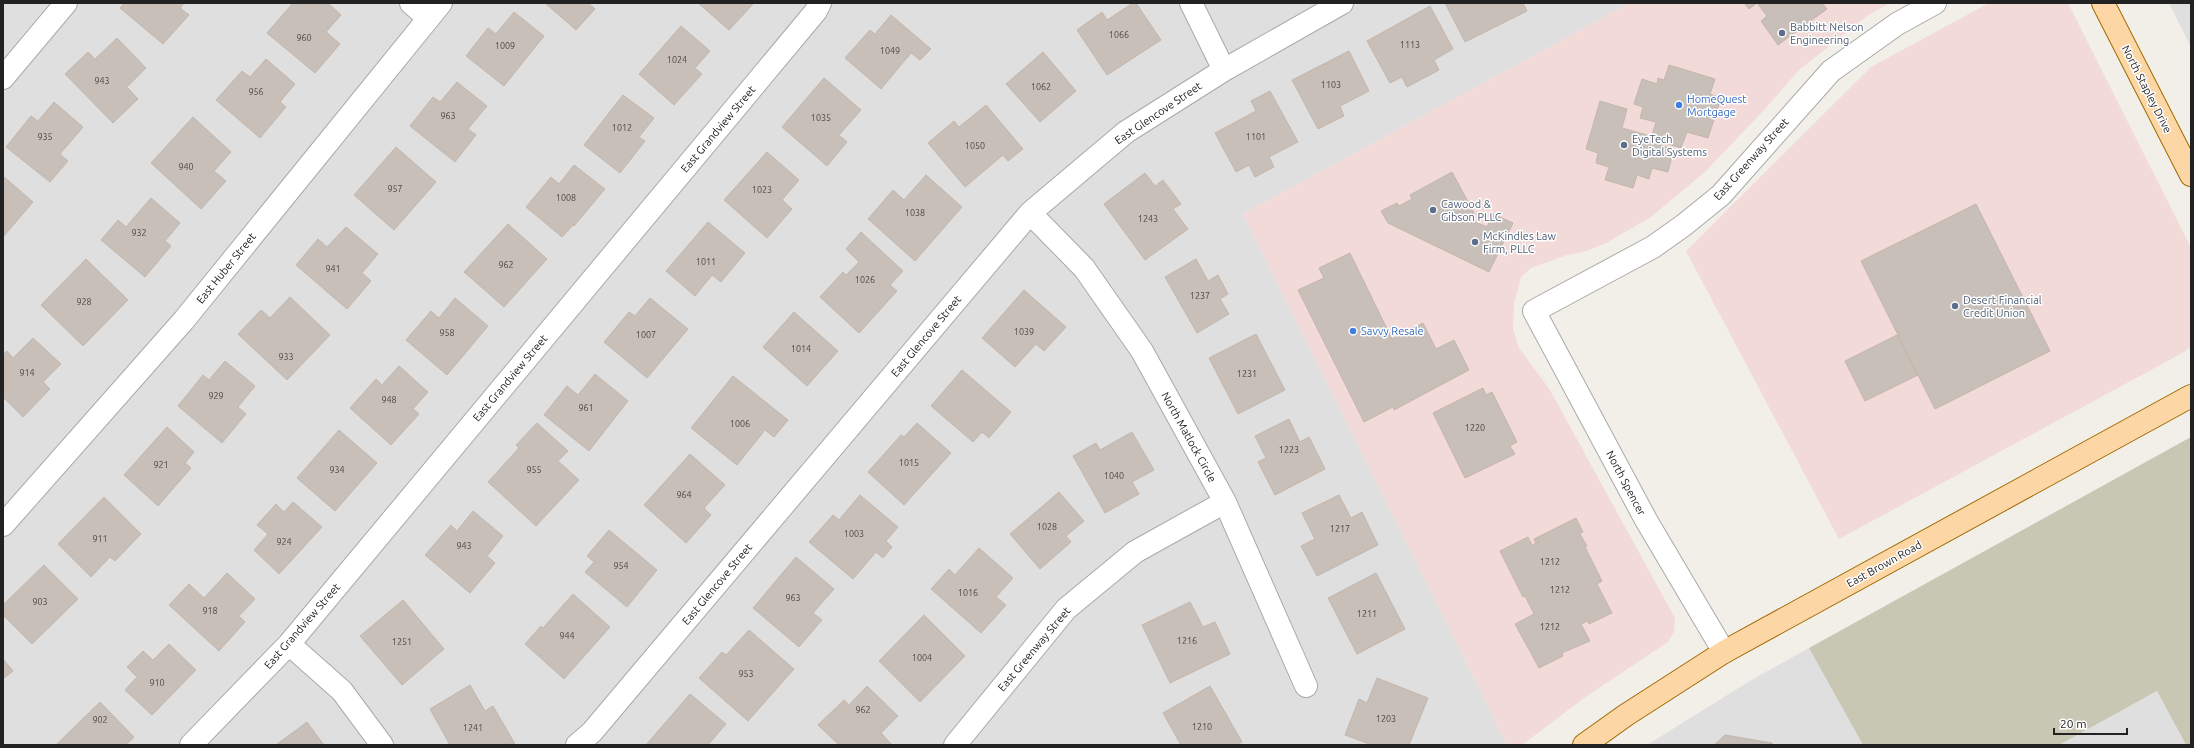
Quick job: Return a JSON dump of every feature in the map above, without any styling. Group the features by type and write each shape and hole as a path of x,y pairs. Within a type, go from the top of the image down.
{"main road":[{"name":"North Stapley Drive","path":"2103,3 2191,175"},
{"name":"East Brown Road","path":"1584,745 1626,715 1724,652 2191,396"}],"street":[{"path":"3,78 66,3"},
{"path":"411,3 435,11"},
{"name":"East Grandview Street","path":"191,745 289,644 816,11 820,3"},
{"path":"1191,3 1224,70"},
{"name":"East Glencove Street","path":"577,745 592,732 1030,214 1126,132 1224,70 1342,3"},
{"name":"East Greenway Street","path":"1534,311 1653,247 1684,225 1720,195 1830,71 1897,24 1935,3"},
{"name":"East Huber Street","path":"3,525 184,320 435,11"},
{"name":"North Matlock Circle","path":"1030,214 1084,268 1142,351 1225,502 1306,686"},
{"name":"North Spencer","path":"1534,311 1646,520 1724,652"},
{"name":"East Greenway Street","path":"956,745 1066,609 1135,552 1225,502"},
{"path":"289,644 342,691 382,745"}],"shaded area":[{"path":"3,3 1630,3 1243,214 1507,745 3,745"},
{"path":"1630,3 1890,3 1867,16 1799,70 1765,109 1705,172 1651,217 1608,242 1587,251 1567,255 1531,268 1521,277 1514,304 1513,329 1519,348 1550,390 1675,618 1674,632 1668,642 1584,698 1522,745 1507,745 1243,214"},
{"path":"1989,3 2068,3 2191,248 2191,346 2186,351 1839,539 1686,251 1871,67"},
{"path":"2169,3 2191,3 2191,47"},
{"path":"2191,437 2191,745 2186,745 2157,691 2059,745 1863,745 1809,648"},
{"path":"1809,648 1863,745 1647,745 1753,679"},
{"path":"2157,691 2186,745 2059,745"}],"building":[{"path":"124,3 184,3 180,8 189,15 163,44 120,8"},
{"path":"293,3 328,3 341,15 326,32 340,44 315,73 267,33"},
{"path":"545,3 588,3 595,9 576,30"},
{"path":"698,3 754,3 729,30"},
{"path":"1133,3 1136,3 1161,40 1107,75 1077,30 1102,12 1107,20"},
{"path":"1445,3 1523,3 1527,11 1465,42"},
{"path":"1744,3 1757,3 1749,9"},
{"name":"Babbitt Nelson Engineering","path":"1757,3 1822,3 1827,9 1778,45 1761,21 1767,16"},
{"path":"1430,6 1453,49 1434,60 1439,70 1407,87 1402,77 1390,83 1367,41"},
{"path":"514,12 544,36 504,86 466,56 488,28 496,34"},
{"path":"891,15 931,49 920,60 911,53 881,89 845,58 870,30 875,34"},
{"path":"681,26 710,51 695,68 702,74 674,105 639,74"},
{"path":"117,38 146,68 127,87 138,99 113,123 65,74 88,52 95,59"},
{"path":"1349,51 1369,91 1340,106 1344,116 1318,129 1292,80"},
{"path":"1043,52 1076,91 1040,122 1006,84"},
{"path":"266,59 295,84 280,102 286,107 260,138 216,100 242,71 250,77"},
{"name":"HomeQuest Mortgage","path":"1669,65 1715,79 1710,94 1721,98 1708,138 1687,132 1681,148 1651,139 1656,122 1640,118 1643,107 1634,104 1642,79 1657,84 1658,78 1664,80"},
{"path":"824,78 861,110 839,135 847,142 827,166 782,127"},
{"path":"457,82 487,106 468,129 476,135 455,162 410,126 433,97 440,102"},
{"path":"1270,91 1298,142 1269,157 1274,167 1255,177 1249,165 1236,172 1215,133 1256,111 1251,101"},
{"path":"623,95 654,118 639,137 645,141 620,173 584,145"},
{"name":"EyeTech Digital Systems","path":"1600,101 1627,109 1622,128 1647,135 1645,141 1674,149 1668,172 1652,168 1649,179 1637,175 1633,188 1605,180 1609,167 1596,163 1598,153 1586,149"},
{"path":"54,102 83,127 60,154 68,161 50,182 6,147 31,116 38,121"},
{"path":"986,105 1023,149 1008,161 1003,155 965,187 928,143 954,121 959,127"},
{"path":"193,117 231,152 214,171 226,181 201,209 151,163"},
{"path":"396,147 436,182 394,230 354,195"},
{"path":"767,152 799,180 782,200 792,209 767,238 724,200"},
{"path":"574,165 605,189 574,226 573,225 562,237 526,207 551,177 559,184"},
{"path":"1452,172 1474,213 1471,220 1487,227 1493,214 1513,223 1489,272 1388,223 1381,211 1397,203 1399,206 1412,199 1410,195"},
{"path":"1145,173 1155,186 1163,180 1181,204 1173,209 1188,229 1145,260 1104,204"},
{"path":"926,175 962,207 915,261 868,219 893,190 904,200"},
{"path":"3,176 33,202 3,237"},
{"path":"151,198 180,223 165,241 171,246 145,277 101,240 118,220 126,227"},
{"name":"Desert Financial Credit Union","path":"1976,204 2050,351 1935,409 1861,261"},
{"path":"708,222 745,253 721,282 712,275 695,296 666,271"},
{"path":"508,224 547,259 504,307 464,272"},
{"path":"346,227 378,254 362,273 371,281 347,309 296,265 318,239 327,247"},
{"path":"861,232 903,271 890,285 897,291 859,333 820,297 843,272 846,275 859,262 846,249"},
{"name":"Savvy Resale","path":"1350,253 1392,339 1423,323 1436,349 1454,340 1469,370 1394,410 1393,407 1364,422 1298,290 1324,278 1319,268"},
{"path":"86,259 128,300 83,346 41,305"},
{"path":"1196,259 1208,281 1218,275 1228,294 1220,299 1229,314 1197,333 1165,277"},
{"path":"1024,290 1066,327 1044,351 1036,344 1015,367 982,338"},
{"path":"290,297 330,335 287,380 238,334 261,310 270,318"},
{"path":"455,298 488,326 447,375 406,340 431,311 439,318"},
{"path":"650,298 688,329 647,378 604,342 629,312 635,316"},
{"path":"794,312 838,351 807,386 763,347"},
{"path":"1256,334 1285,390 1238,414 1209,358"},
{"path":"1897,335 1918,375 1865,401 1845,361"},
{"path":"33,338 61,364 43,382 50,389 23,417 3,397 3,355 7,351 13,358"},
{"path":"225,361 255,386 238,407 246,414 222,443 178,406 203,375 209,380"},
{"path":"399,366 428,392 413,409 419,414 391,445 350,408 376,379 382,385"},
{"path":"962,370 1011,412 989,438 982,432 973,442 931,406"},
{"path":"595,374 628,401 589,451 544,415 567,386 578,395"},
{"path":"733,376 788,420 774,437 765,430 737,465 691,428"},
{"path":"1483,388 1486,395 1492,392 1517,442 1510,446 1515,454 1465,478 1433,413"},
{"path":"1289,419 1300,442 1309,437 1325,469 1275,495 1258,462 1266,458 1255,436"},
{"path":"537,423 568,451 558,461 579,480 536,526 488,482 519,448 516,445"},
{"path":"917,423 951,453 904,505 868,472 901,435 904,437"},
{"path":"167,427 194,452 185,463 191,468 158,506 124,475"},
{"path":"339,430 377,463 335,511 297,478"},
{"path":"1132,432 1154,470 1132,482 1139,494 1105,513 1073,456 1096,443 1100,450"},
{"path":"690,454 725,485 704,508 711,515 686,543 644,505"},
{"path":"1059,492 1084,521 1066,536 1071,542 1040,569 1010,534"},
{"path":"860,495 898,527 886,541 892,547 883,558 876,552 853,579 809,542 833,515 839,520"},
{"path":"1339,495 1351,518 1362,512 1378,545 1317,576 1301,546 1315,539 1302,513"},
{"path":"104,497 141,534 115,561 110,557 91,577 58,544"},
{"path":"293,502 322,527 279,574 254,550 268,534 257,525 276,504 284,512"},
{"path":"473,511 503,536 487,556 495,563 470,593 425,555 451,525 457,531"},
{"path":"1576,518 1583,532 1580,534 1587,546 1585,547 1602,581 1597,584 1612,613 1589,624 1588,621 1581,624 1590,641 1562,653 1563,656 1539,668 1515,624 1534,614 1525,596 1523,597 1500,551 1528,537 1532,545 1539,542 1535,542 1534,539"},
{"path":"609,530 657,570 627,607 585,572 594,562 587,556"},
{"path":"979,548 1013,578 996,597 1006,605 981,633 931,589 949,569 955,575"},
{"path":"796,557 834,589 813,613 822,620 799,647 753,608"},
{"path":"44,565 78,599 32,644 3,615 3,605"},
{"path":"227,573 255,599 239,616 245,622 219,651 169,605 189,584 204,598"},
{"path":"1376,573 1405,629 1357,654 1328,598"},
{"path":"573,594 610,627 564,679 525,644 541,626 543,628"},
{"path":"403,600 444,649 402,685 360,636"},
{"path":"1190,602 1203,627 1215,622 1230,654 1170,683 1142,625"},
{"path":"924,615 965,656 920,702 879,661"},
{"path":"749,630 794,669 748,721 699,678 722,652 726,655"},
{"path":"169,644 196,670 152,715 125,690 137,677 127,667 143,651 153,660"},
{"path":"3,659 13,671 3,679"},
{"path":"1377,678 1428,698 1409,745 1372,745 1345,735 1359,699 1367,703"},
{"path":"470,685 485,711 493,706 515,744 450,745 430,709"},
{"path":"867,686 898,716 881,733 892,745 839,745 818,725 844,700 849,705"},
{"path":"1210,686 1242,742 1236,745 1181,745 1163,713"},
{"path":"690,694 726,724 708,745 646,745"},
{"path":"100,702 134,737 126,745 56,745"},
{"path":"307,722 324,745 276,745"},
{"path":"1725,735 1772,743 1773,745 1714,745"}],"place":[{"name":"Babbitt Nelson Engineering","path":"1782,33"},
{"name":"HomeQuest Mortgage","path":"1679,105"},
{"name":"EyeTech Digital Systems","path":"1624,145"},
{"name":"Cawood & Gibson PLLC","path":"1433,210"},
{"name":"McKindles Law Firm, PLLC","path":"1475,242"},
{"name":"Desert Financial Credit Union","path":"1955,306"},
{"name":"Savvy Resale","path":"1353,331"}]}
